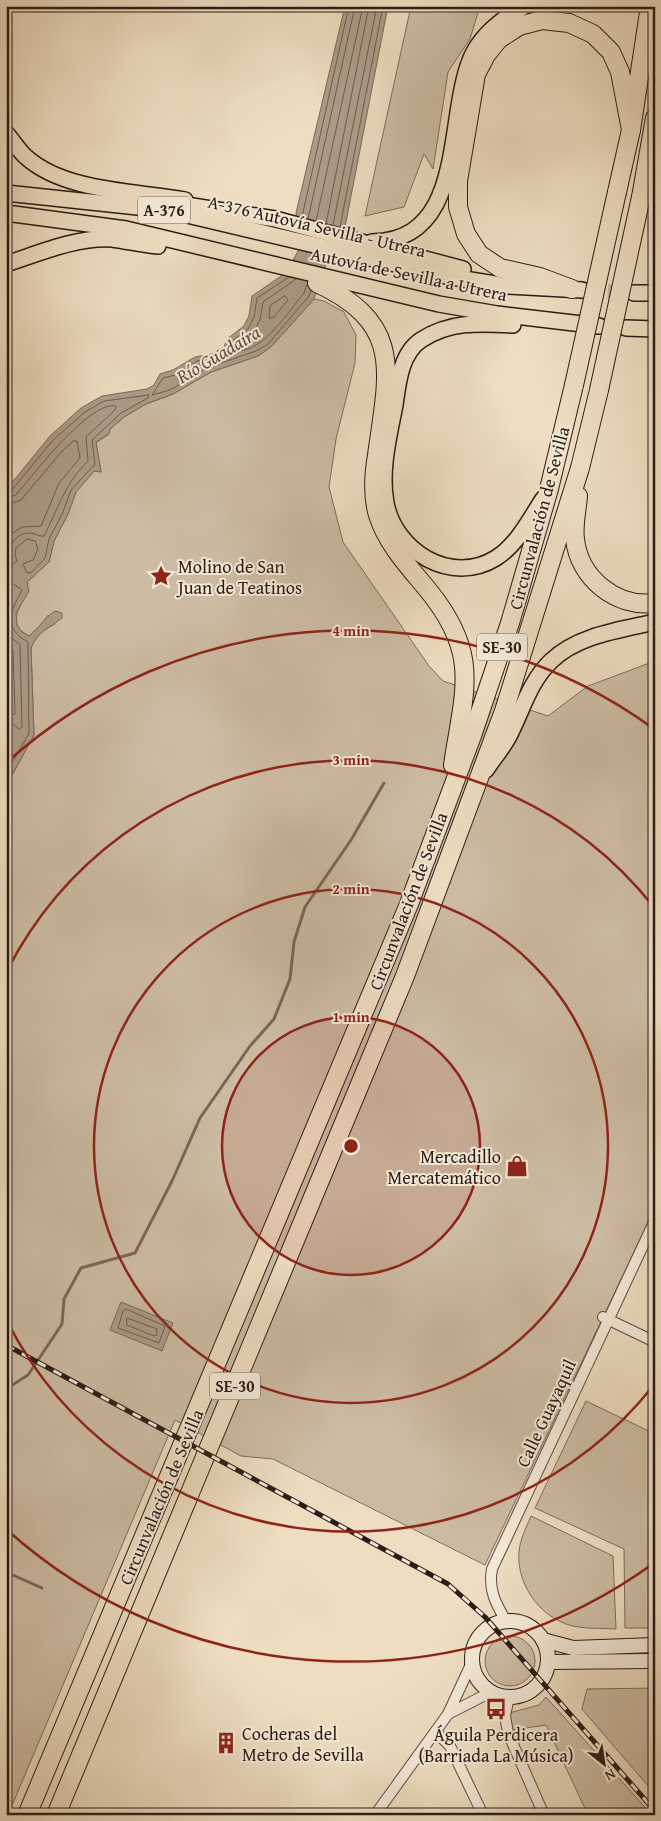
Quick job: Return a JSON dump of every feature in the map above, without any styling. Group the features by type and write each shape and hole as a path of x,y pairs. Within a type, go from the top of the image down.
{"highway":[{"name":"Circunvalación de Sevilla","path":"27,1815 410,904 510,623 549,489 574,385 631,130 650,6"},
{"path":"577,289 540,276 500,268 479,254 466,234 458,207 458,181 476,74 486,55 499,39 519,26 542,20 569,23 593,34 611,52 620,72 631,130"},
{"name":"Circunvalación de Sevilla","path":"57,1815 63,1796 406,976 481,777 580,468 641,197 655,118"},
{"path":"316,283 338,286 370,320 380,336 386,356 385,394 374,477 377,514 389,540 433,597 454,630 463,653 466,676 447,802"},
{"path":"580,468 574,538 578,553 588,573 596,584 611,594 628,601 655,604"}],"main road":[{"path":"361,249 400,238 420,226 435,209 445,187 462,88 471,58 487,33 511,13 525,6"},
{"path":"6,133 26,157 51,174 90,185 178,199 233,211 274,226 361,249 509,279 530,288 577,289"},
{"name":"A-376 Autovía Sevilla - Utrera","path":"6,193 54,196 274,226"},
{"path":"54,196 105,194 233,211"},
{"name":"A-376","path":"6,213 126,230 255,262"},
{"path":"6,264 63,245 93,240 112,239 154,246 189,246"},
{"path":"255,262 316,283"},
{"name":"Autovía de Sevilla a Utrera","path":"255,262 338,286 497,314 599,326"},
{"path":"634,293 655,293"},
{"path":"549,489 512,545 496,558 478,565 452,567 423,557 411,549 395,530 386,503 384,473 399,381 406,357 420,341 444,327 468,324 547,328 558,321"},
{"path":"626,328 655,329"},
{"path":"481,777 507,739 533,684 551,660 578,643 597,636 655,622"}],"street":[{"name":"Calle Guayaquil","path":"506,1621 493,1599 490,1581 492,1569 606,1318 655,1220"},
{"path":"606,1318 655,1342"},
{"path":"506,1621 527,1625 542,1640 548,1662 545,1673 539,1683 531,1690 509,1697 491,1692 475,1674 472,1662 473,1650 485,1630 506,1621"},
{"path":"542,1640 573,1648 655,1645"},
{"path":"548,1662 655,1661"},
{"path":"375,1815 448,1714 472,1662"},
{"path":"448,1714 491,1692"},
{"path":"509,1697 505,1716 508,1733 544,1815"},
{"path":"436,1732 450,1746 483,1815"}],"shaded area":[{"path":"411,6 480,6 470,39 448,72 433,169 424,154 404,207 365,216"},
{"path":"314,299 324,301 344,312 356,335 355,363 336,439 329,487 343,542 429,666 443,681 548,716 588,686 655,661 655,1208 485,1565 273,1459 241,1456 175,1420 8,1815 6,1815 6,828 9,820 6,818 6,786 34,735 31,648 40,633 55,624 48,615 42,624 29,636 21,630 17,624 16,617 27,589 27,582 49,562 54,541 68,514 76,492 94,471 101,472 96,443 109,434 110,429 124,417 146,404 173,394 211,372 258,356 271,347"},
{"path":"586,1401 655,1434 655,1628 625,1628 624,1549 535,1508"},
{"path":"531,1516 613,1556 616,1629 583,1628 565,1624 543,1610 534,1600 527,1589 519,1565 521,1543"},
{"path":"505,1636 515,1636 528,1643 535,1656 535,1666 528,1679 515,1686 505,1686 496,1682 489,1675 485,1666 485,1656 489,1647 496,1640"},
{"path":"655,1688 655,1794 582,1709 587,1689"},
{"path":"546,1697 652,1815 588,1815 546,1725 512,1730 509,1713 539,1705"}],"water":[{"name":"Río Guadaíra","path":"345,6 388,6 345,227 327,261 314,299 271,347 258,356 211,372 173,394 146,404 124,417 110,429 109,434 96,442 101,472 94,471 76,492 68,514 54,541 49,562 27,582 29,591 16,613 17,625 22,632 29,636 55,611 62,613 62,618 40,634 31,648 34,735 6,786 6,747 9,734 6,733 6,490 50,436 81,408 102,396 147,389 154,385 160,374 173,370 195,357 212,354 224,347 227,339 244,326 249,316 252,296 287,272 299,249 296,213"},
{"path":"121,1302 173,1323 162,1351 110,1330"}],"waterway":[{"path":"6,1389 28,1375 62,1324 64,1299 81,1268 135,1253 172,1181 200,1118 250,1046 274,1019 290,979 294,942 305,907 351,840 384,783"},
{"path":"6,1572 42,1588"}],"tunnel":[{"path":"585,290 632,293"}],"railway":[{"path":"6,1345 448,1584 485,1617 655,1811"}],"place":[{"name":"Molino de San Juan de Teatinos","path":"161,576"},
{"name":"Mercadillo Mercatemático","path":"517,1166"},
{"name":"Águila Perdicera (Barriada La Música)","path":"496,1709"},
{"name":"Cocheras del Metro de Sevilla","path":"226,1743"}]}
